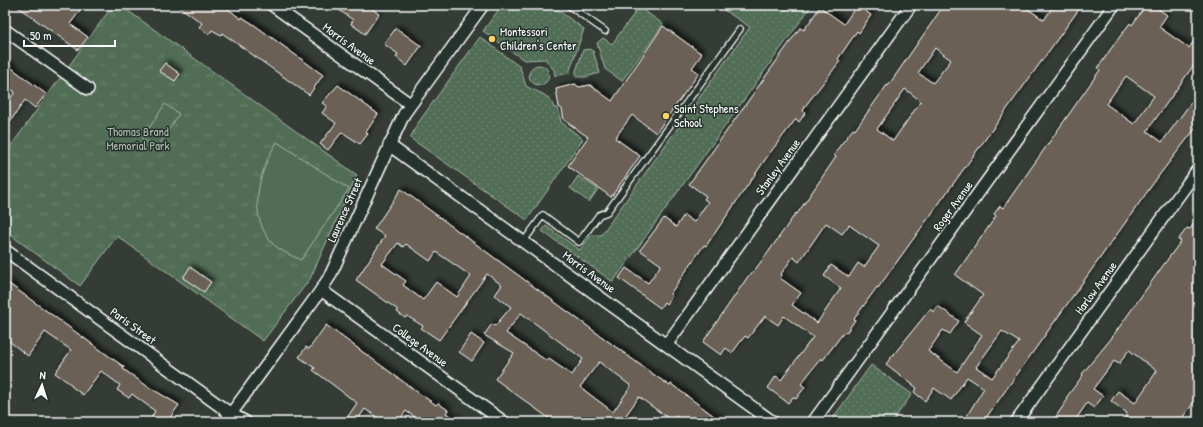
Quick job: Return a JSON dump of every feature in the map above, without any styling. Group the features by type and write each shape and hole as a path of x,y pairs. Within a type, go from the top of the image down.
{"street":[{"name":"Morris Avenue","path":"272,5 410,104"},
{"name":"Laurence Street","path":"228,418 330,276 389,145 410,104 483,5"},
{"name":"Stanley Avenue","path":"667,344 911,5"},
{"name":"Roger Avenue","path":"813,422 1114,5"},
{"path":"5,30 88,89"},
{"name":"Morris Avenue","path":"389,145 667,344 773,422"},
{"name":"Harlow Avenue","path":"1016,422 1198,169"},
{"name":"Paris Street","path":"5,250 228,418 246,422"},
{"name":"College Avenue","path":"321,290 504,422"}],"lane":[{"path":"568,5 605,31"},
{"path":"524,241 543,216 579,242 599,215 607,212 740,29"}],"green space":[{"name":"Thomas Brand Memorial Park","path":"113,5 120,5 357,175 310,279 263,341 117,236 80,286 5,231 5,154"},
{"path":"502,5 551,5 584,29 569,73 555,76 554,70 545,59 524,60 483,31"},
{"path":"716,5 812,5 613,282 542,231 546,226 580,250 591,235 601,235 750,27"},
{"path":"639,7 663,24 622,81 605,69 597,43 603,38 612,44"},
{"path":"480,37 520,67 526,86 546,96 554,108 558,108 561,122 583,139 527,220 410,138 418,123"},
{"path":"589,49 593,51 600,73 585,77 576,77 576,71 583,50"},
{"path":"539,65 546,68 549,75 546,82 539,85 532,82 529,75 532,68"},
{"path":"165,104 179,114 157,148 142,139"},
{"path":"277,142 349,189 301,260 283,251 271,242 262,227 259,215 258,202 261,177"},
{"path":"578,176 598,189 589,202 570,188"},
{"path":"871,365 912,394 892,422 830,422"}],"building":[{"path":"15,5 84,5 70,24 88,37 78,50"},
{"path":"177,5 215,5 220,9 223,5 241,19 242,17 253,24 323,75 309,95 222,33 221,35 212,30 209,34 199,27 202,23"},
{"path":"332,5 367,5 379,14 365,34 351,24 353,20"},
{"path":"857,5 871,15 859,33 857,31 838,59 840,61 806,105 803,111 805,113 799,122 796,119 769,154 706,246 704,245 670,294 672,296 666,304 664,302 660,308 619,278 626,268 648,283 661,265 640,250 664,218 676,227 684,215 694,222 708,202 704,199 706,196 689,184 800,28 804,30 820,7 844,24"},
{"path":"944,5 1022,5 1044,20 1054,5 1082,5 878,288 877,287 846,333 844,332 823,360 821,358 801,384 805,387 796,399 793,397 788,403 768,388 776,376 781,380 813,337 784,316 778,325 765,316 748,338 745,336 732,353 726,348 721,355 703,342 749,275 750,276 767,254 796,213 797,214 836,157 834,155 839,147 853,129 855,130 887,85 888,86","holes":["935,48 951,60 933,83 918,73","905,89 921,101 893,141 877,129","826,223 842,234 849,225 879,246 864,267 858,263 849,277 831,265 824,276 841,288 817,323 792,305 801,293 780,278 782,275 781,274 793,257 799,262"]},
{"path":"1146,5 1153,5 1167,15 1159,27 1189,48 1198,35 1198,59 1147,131 1162,142 1198,93 1198,125 1160,174 983,422 963,422 984,388 967,377 951,400 934,388 925,401 914,392 917,388 886,364 930,309 934,312 938,306 959,321 950,334 943,330 928,351 957,372 982,335 964,322 983,295 955,275 996,216 994,214 1000,206 1003,208 1100,70 1098,68 1110,50 1130,23 1132,25","holes":["1126,76 1154,96 1134,124 1106,104","1002,331 1019,342 992,378 976,367"]},
{"path":"663,26 702,54 692,68 699,73 656,133 632,115 615,138 640,156 611,197 568,166 588,137 564,120 562,109 559,107 556,89 575,84 579,87 590,85 612,101"},
{"path":"396,28 421,46 407,66 396,57 398,54 384,44"},
{"path":"5,63 46,94 35,108 25,100 5,129 5,106 15,92 5,85"},
{"path":"165,63 180,74 175,81 159,71"},
{"path":"338,85 378,114 366,132 368,134 360,144 342,132 328,150 320,144 336,123 322,113 327,106 322,103"},
{"path":"401,189 643,367 670,386 671,384 722,422 684,422 676,416 672,421 639,397 623,419 628,422 554,422 495,379 514,353 484,335 492,324 495,326 511,307 495,295 502,285 487,274 439,340 421,328 423,326 407,316 405,318 397,312 398,310 356,280 385,236 374,229","holes":["398,243 403,247 406,244 430,261 436,252 471,276 457,297 436,282 423,300 403,285 406,281 382,264","521,313 583,359 572,375 549,359 547,361 506,333","599,362 631,386 613,412 580,387"]},
{"path":"1198,217 1198,397 1179,422 1132,422 1125,417 1127,413 1111,401 1118,391 1135,403 1157,371 1129,350 1119,364 1114,361 1093,389 1103,396 1094,408 1087,403 1074,422 1052,422 1068,399 1066,398 1083,375 1082,374 1110,340 1181,241 1178,240 1187,228 1190,229"},
{"path":"190,267 211,282 204,292 183,278"},
{"path":"5,281 124,367 123,369 147,386 179,405 167,422 160,422 152,416 155,411 132,394 129,398 117,390 120,385 101,371 83,395 55,373 71,350 45,332 28,356 5,338"},
{"path":"326,325 420,394 436,405 438,403 448,410 446,413 459,422 422,422 406,411 398,422 384,422 365,409 356,422 344,422 357,403 313,370 315,368 299,357 306,347 309,349"},
{"path":"471,334 484,343 472,361 459,352"}],"place":[{"name":"Montessori Children's Center","path":"492,39"},
{"name":"Saint Stephens School","path":"666,116"}]}
